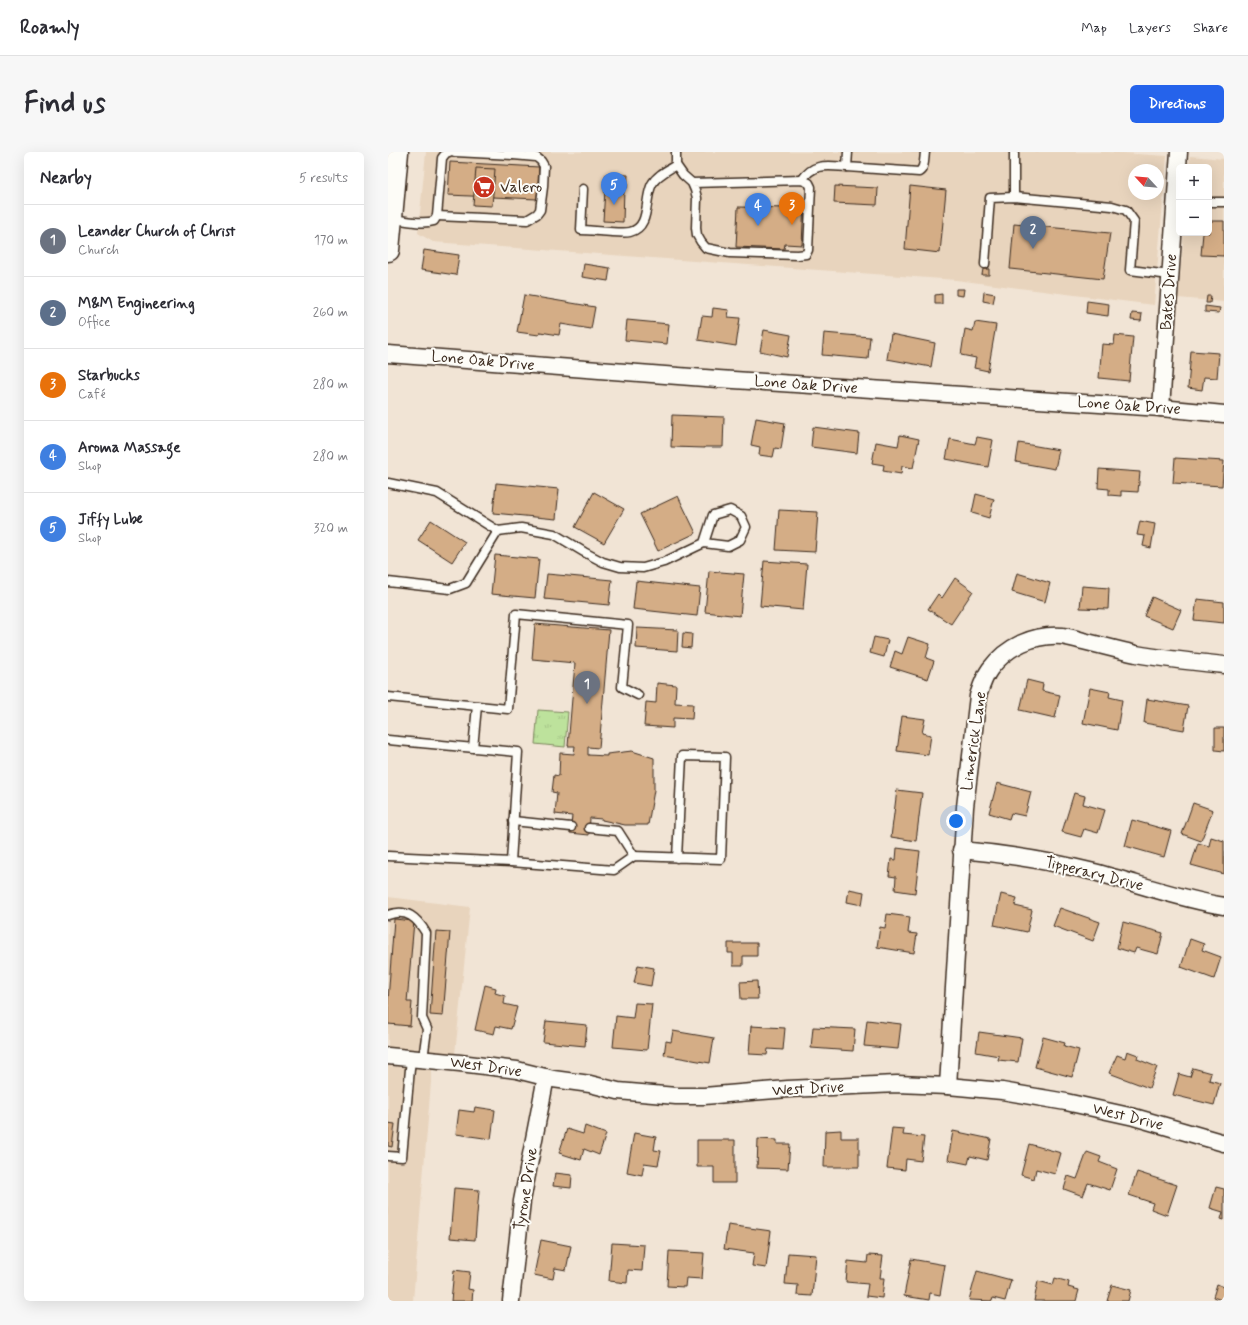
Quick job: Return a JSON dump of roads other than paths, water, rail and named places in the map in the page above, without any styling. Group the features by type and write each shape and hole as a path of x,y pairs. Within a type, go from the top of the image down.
{"main road":[{"path":"388,250 397,152"}],"street":[{"name":"Bates Drive","path":"1178,164 1179,152"},
{"name":"Bates Drive","path":"1161,408 1176,211"},
{"name":"Lone Oak Drive","path":"388,354 718,380 1161,408 1224,414"},
{"name":"Limerick Lane","path":"948,1086 961,850 965,807 978,696 984,679 990,669 1002,655 1016,645 1027,640 1045,636 1063,636 1136,654 1182,661 1224,665"},
{"name":"Tipperary Drive","path":"961,850 995,853 1045,861 1094,872 1164,892 1224,906"},
{"name":"West Drive","path":"388,1056 517,1070 618,1091 676,1096 704,1096 788,1089 897,1084 948,1086 1002,1091 1066,1102 1134,1117 1224,1143"},
{"name":"Tyrone Drive","path":"510,1301 522,1201 546,1077"}],"lane":[{"path":"392,219 434,221 437,216 442,158 449,152"},
{"path":"437,216 526,220 537,214 540,210 544,166 536,157 513,154 455,152"},
{"path":"676,152 676,165 683,175 692,183 697,198 697,235 706,248 730,253 798,256 806,254 808,250 811,187 809,183 802,180 692,183"},
{"path":"847,167 848,152"},
{"path":"802,180 807,173 826,165 918,172 923,168 925,152"},
{"path":"1014,152 1014,198"},
{"path":"583,189 580,230 629,233 637,230 643,222 652,184 657,177 676,165"},
{"path":"985,264 990,198 1014,198 1112,206 1126,210 1134,221 1130,270 1170,275"},
{"path":"1212,202 1224,202"},
{"path":"388,483 437,492 498,531 521,528 554,534 603,562 620,567 643,568 664,562 704,543 728,546 740,540 746,527 741,516 730,510 714,515 704,543"},
{"path":"388,582 450,589 466,583 498,531"},
{"path":"388,697 508,709 516,614 628,624 622,687 638,695"},
{"path":"473,748 477,706"},
{"path":"388,740 518,752 511,862"},
{"path":"388,856 511,862 614,870 634,856 677,858 721,859 725,756 682,756 677,858"},
{"path":"514,820 571,827"},
{"path":"589,828 618,831 634,856"},
{"path":"388,914 396,913 412,916 420,922 426,933 422,1018 427,1030 417,1059 402,1157 388,1156"}],"place":[{"name":"Valero","path":"484,187"},
{"name":"Jiffy Lube","path":"614,205"},
{"name":"Starbucks","path":"792,225"},
{"name":"Aroma Massage","path":"758,226"},
{"name":"M&M Engineering","path":"1033,249"},
{"name":"Leander Church of Christ","path":"587,704"}]}
